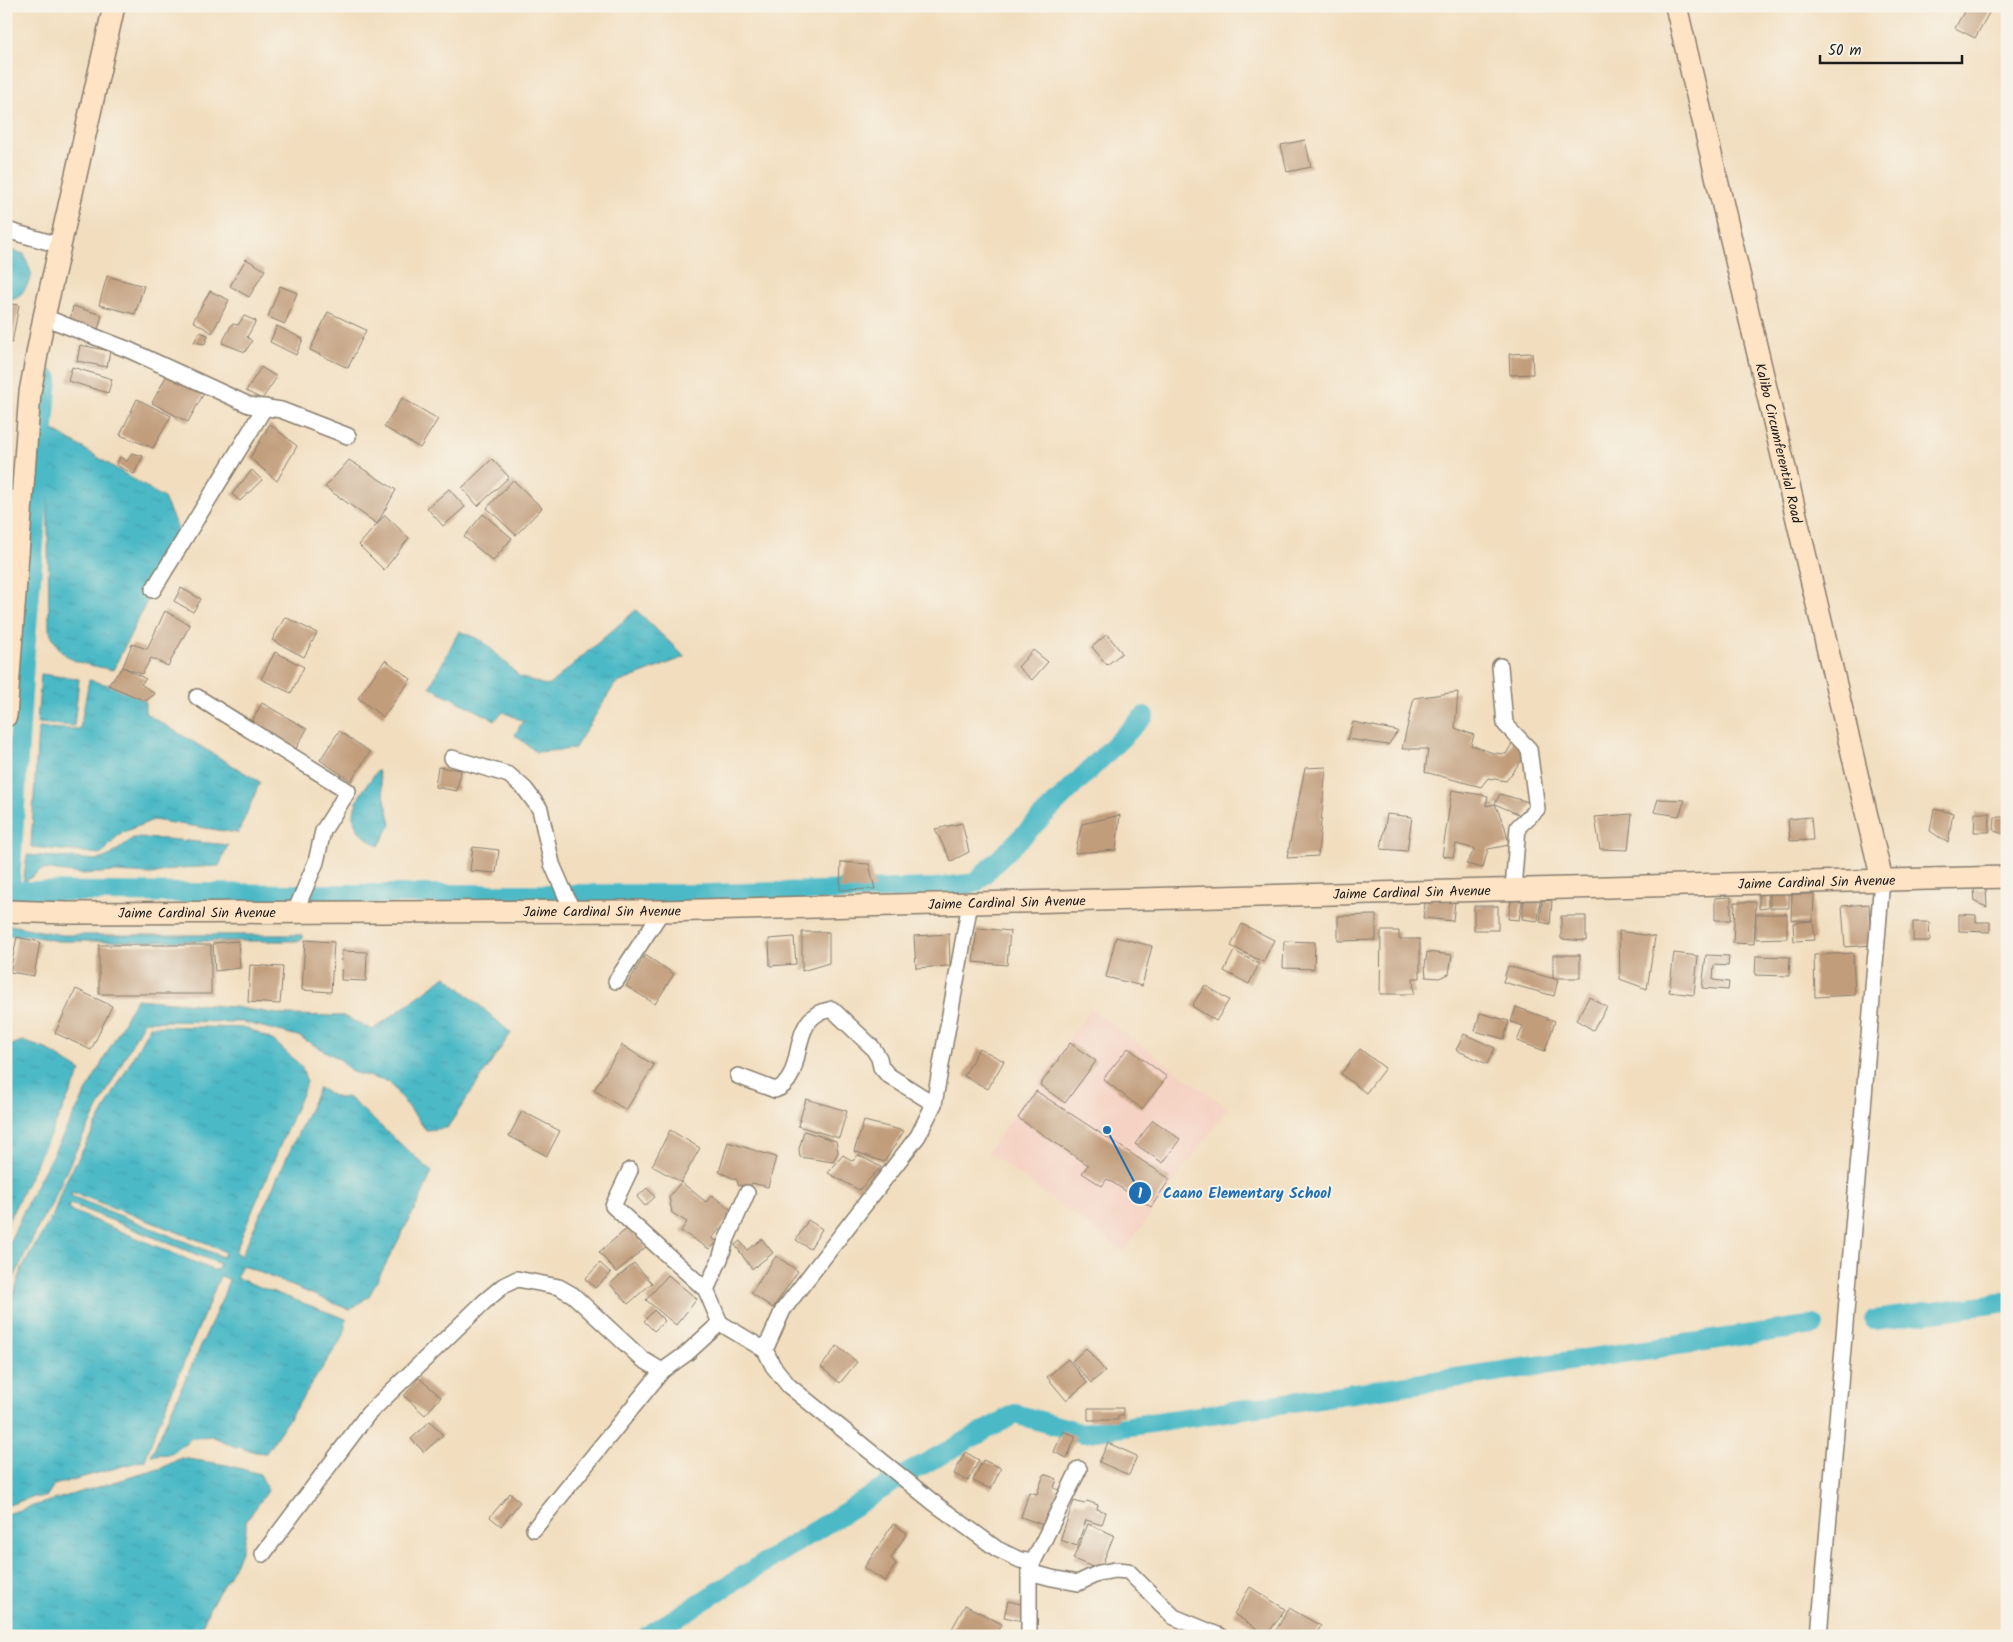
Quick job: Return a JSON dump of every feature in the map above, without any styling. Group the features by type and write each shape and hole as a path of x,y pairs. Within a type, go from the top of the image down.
{"main road":[{"path":"6,716 30,392 44,317 114,6"},
{"name":"Kalibo Circumferential Road","path":"1676,6 1882,880"},
{"name":"Jaime Cardinal Sin Avenue","path":"6,912 662,911 2007,877"}],"street":[{"path":"6,230 60,245"},
{"path":"44,317 129,350 249,405 282,410 348,436"},
{"path":"153,590 266,407"},
{"path":"1500,666 1504,724 1529,749 1537,809 1518,827 1513,889"},
{"path":"197,697 348,791 323,830 316,862 296,911"},
{"path":"452,758 509,775 525,789 540,809 552,864 572,912"},
{"path":"1819,1636 1882,880"},
{"path":"765,1350 783,1310 918,1136 934,1104 970,903"},
{"path":"616,981 662,911"},
{"path":"738,1076 775,1090 784,1087 791,1076 804,1027 817,1014 832,1009 872,1047 879,1058 881,1067 888,1075 934,1104"},
{"path":"630,1170 612,1206 706,1290 720,1323 765,1350 773,1366 789,1386 934,1503 997,1549 1031,1567 1078,1583 1099,1573 1115,1570 1128,1571 1174,1617 1220,1636"},
{"path":"706,1290 747,1193"},
{"path":"263,1554 368,1414 484,1302 503,1286 517,1279 559,1287 573,1295 642,1359 662,1371"},
{"path":"534,1528 662,1371 686,1354 720,1323"},
{"path":"1028,1636 1031,1567 1079,1469"}],"shaded area":[{"path":"1091,1009 1228,1108 1124,1251 987,1152"}],"water":[{"path":"6,249 24,254 32,275 23,292 11,299 6,299"},
{"path":"47,426 164,498 180,534 113,670 82,663 66,656 54,641 49,629"},
{"path":"636,610 685,657 615,684 574,749 536,752 515,735 523,721 503,712 495,720 430,687 459,631 483,641 520,677 548,686"},
{"path":"41,674 79,679 74,726 37,723"},
{"path":"89,680 145,694 145,713 260,782 238,833 153,820 119,834 102,854 31,847 38,728 80,729"},
{"path":"378,770 391,824 379,846 360,832 355,824 354,816 358,800"},
{"path":"133,838 167,839 228,845 219,866 179,868 152,874 116,872 81,874 42,869 23,883 27,855 99,860 111,855"},
{"path":"10,925 62,935 303,935 303,939 298,941 58,941 31,936 6,936 6,926"},
{"path":"446,976 511,1033 447,1128 426,1130 389,1082 352,1072 341,1060 298,1036 243,1022 144,1021 76,1150 8,1291 6,1300 6,1250 30,1197 136,999 233,1007 284,1015 343,1016 373,1030"},
{"path":"150,1026 247,1028 274,1041 301,1066 307,1082 235,1252 241,1256 319,1088 338,1098 348,1097 432,1172 420,1199 369,1296 350,1310 242,1265 236,1278 346,1319 344,1335 266,1453 233,1446 212,1436 192,1438 170,1454 151,1455 223,1297 229,1279 220,1276 145,1460 54,1485 46,1497 32,1497 6,1506 6,1330 12,1300 22,1268 54,1213 62,1188","holes":["72,1192 209,1244 225,1252 223,1257 71,1196","71,1204 220,1264 217,1270 213,1270 72,1211 68,1207"]},
{"path":"22,1041 46,1049 81,1071 6,1226 6,1047"},
{"path":"181,1458 227,1465 260,1474 268,1491 246,1521 246,1532 239,1555 210,1607 198,1636 6,1636 6,1514 162,1468"}],"building":[{"path":"1962,6 1993,6 1975,38 1955,28 1966,8"},
{"path":"1305,140 1311,167 1287,172 1281,145"},
{"path":"246,259 265,270 249,297 230,286"},
{"path":"107,276 144,286 135,314 99,305"},
{"path":"280,286 297,293 285,324 268,317"},
{"path":"210,291 229,300 212,333 193,321"},
{"path":"6,303 19,305 12,343 6,342"},
{"path":"73,306 102,315 95,341 67,335"},
{"path":"328,312 366,330 348,368 310,350"},
{"path":"244,316 256,321 247,337 252,341 245,352 222,343 232,324 238,325"},
{"path":"277,326 303,339 296,355 270,342"},
{"path":"200,332 208,335 205,344 194,342"},
{"path":"80,345 110,351 107,367 77,361"},
{"path":"1532,353 1533,374 1510,375 1509,354"},
{"path":"72,367 112,379 108,393 68,381"},
{"path":"261,367 277,377 262,399 246,391"},
{"path":"168,373 204,393 188,422 152,403"},
{"path":"402,398 438,419 420,448 384,427"},
{"path":"137,399 171,416 153,448 120,435"},
{"path":"270,424 297,446 277,481 250,458"},
{"path":"132,453 143,456 134,474 116,465 120,457 127,461"},
{"path":"492,459 509,477 478,506 462,488"},
{"path":"349,460 396,490 377,524 325,487"},
{"path":"252,470 262,480 240,501 232,494"},
{"path":"513,480 542,508 516,535 487,508"},
{"path":"449,489 465,507 443,526 427,508"},
{"path":"483,514 512,538 493,561 464,537"},
{"path":"385,515 409,538 384,570 359,545"},
{"path":"181,588 201,599 193,612 174,601"},
{"path":"165,611 190,625 168,666 151,658 142,674 123,667 132,644 147,649"},
{"path":"285,617 317,633 304,657 272,640"},
{"path":"1107,634 1122,653 1107,665 1092,647"},
{"path":"1033,650 1048,662 1032,680 1018,667"},
{"path":"275,652 304,667 291,693 261,679"},
{"path":"385,660 411,679 383,717 358,698"},
{"path":"123,667 146,679 141,684 155,694 145,701 108,685"},
{"path":"1458,692 1455,728 1474,735 1471,745 1493,753 1506,754 1513,742 1528,752 1506,781 1488,778 1481,787 1425,772 1428,749 1402,749 1414,698"},
{"path":"262,703 307,729 294,752 249,726"},
{"path":"1353,722 1398,731 1388,745 1347,739"},
{"path":"339,731 370,752 351,781 320,760"},
{"path":"438,767 461,770 457,791 435,787"},
{"path":"1326,767 1318,856 1287,858 1305,768"},
{"path":"1452,790 1488,796 1486,806 1495,804 1505,827 1509,845 1488,849 1483,868 1466,864 1475,849 1456,844 1453,857 1442,856"},
{"path":"1500,794 1532,803 1525,817 1495,804"},
{"path":"1658,799 1685,800 1679,816 1654,812"},
{"path":"1934,809 1953,813 1948,843 1930,831"},
{"path":"1975,813 1990,813 1989,832 1974,832"},
{"path":"1387,814 1412,817 1407,851 1381,849"},
{"path":"1632,814 1628,850 1600,849 1595,817"},
{"path":"1120,815 1116,850 1075,853 1082,824"},
{"path":"1811,817 1813,840 1790,841 1788,819"},
{"path":"1995,817 2007,817 2007,835 1994,831"},
{"path":"962,823 969,852 951,861 935,829"},
{"path":"473,847 499,850 496,873 470,871"},
{"path":"841,862 869,864 875,889 840,890"},
{"path":"1974,889 1986,889 1987,907 1975,902"},
{"path":"1789,890 1789,908 1770,908 1770,891"},
{"path":"1768,891 1768,908 1759,909 1759,892"},
{"path":"1792,894 1814,894 1813,921 1791,920"},
{"path":"1512,895 1523,896 1519,920 1508,919"},
{"path":"1731,897 1731,920 1715,920 1715,898"},
{"path":"1426,898 1455,901 1453,921 1423,918"},
{"path":"1524,898 1540,900 1538,921 1522,919"},
{"path":"1542,900 1552,901 1550,924 1540,922"},
{"path":"1735,902 1756,902 1754,944 1733,943"},
{"path":"1869,904 1871,945 1845,947 1842,906"},
{"path":"1474,906 1498,906 1498,930 1474,930"},
{"path":"1756,914 1787,914 1787,938 1756,939"},
{"path":"1959,914 1976,915 1976,922 1990,922 1990,932 1959,931"},
{"path":"1376,915 1376,940 1338,941 1338,916"},
{"path":"1561,916 1586,916 1586,941 1561,939"},
{"path":"1813,921 1815,940 1794,941 1793,923"},
{"path":"1913,922 1929,922 1930,941 1913,941"},
{"path":"1242,924 1274,940 1263,962 1231,946"},
{"path":"977,928 1010,931 1007,965 973,962"},
{"path":"1381,931 1399,931 1399,939 1420,939 1420,978 1413,978 1414,994 1380,994"},
{"path":"1619,931 1655,937 1647,989 1620,979"},
{"path":"802,932 829,932 829,963 802,971"},
{"path":"949,934 950,966 916,968 914,936"},
{"path":"17,937 40,942 34,976 10,972"},
{"path":"794,937 796,964 770,966 769,939"},
{"path":"1116,937 1152,946 1142,986 1106,977"},
{"path":"305,940 334,942 331,992 302,990"},
{"path":"238,941 240,968 215,971 213,943"},
{"path":"1284,941 1315,942 1314,969 1283,968"},
{"path":"99,945 211,945 211,994 99,994"},
{"path":"342,951 367,952 366,981 341,980"},
{"path":"1234,951 1259,964 1249,984 1224,971"},
{"path":"1427,952 1452,955 1449,974 1439,978 1426,977"},
{"path":"1674,953 1698,956 1694,995 1669,992"},
{"path":"1853,953 1855,995 1815,997 1814,955"},
{"path":"645,955 674,974 655,1004 626,986"},
{"path":"1553,955 1580,955 1580,978 1553,978"},
{"path":"1706,955 1729,956 1728,966 1714,965 1713,980 1729,982 1728,990 1702,988"},
{"path":"1756,956 1790,957 1789,976 1755,975"},
{"path":"250,965 283,967 280,1004 248,1002"},
{"path":"1508,966 1558,980 1554,996 1503,982"},
{"path":"1205,985 1229,1000 1216,1021 1192,1006"},
{"path":"76,989 112,1006 91,1050 55,1033"},
{"path":"1589,997 1607,1007 1593,1030 1576,1020"},
{"path":"1516,1007 1555,1021 1545,1051 1517,1041 1523,1026 1511,1022"},
{"path":"1480,1013 1509,1021 1504,1039 1475,1031"},
{"path":"1464,1034 1495,1048 1487,1064 1456,1050"},
{"path":"1070,1043 1096,1061 1065,1103 1040,1085"},
{"path":"622,1045 654,1065 626,1110 594,1090"},
{"path":"979,1048 1004,1061 988,1089 964,1076"},
{"path":"1128,1048 1167,1077 1142,1109 1103,1079"},
{"path":"1360,1049 1385,1068 1366,1093 1341,1074"},
{"path":"1036,1091 1170,1179 1151,1207 1107,1179 1102,1186 1082,1173 1088,1165 1018,1118"},
{"path":"806,1099 847,1111 839,1138 798,1126"},
{"path":"522,1111 560,1131 547,1156 509,1136"},
{"path":"1153,1120 1180,1139 1163,1163 1135,1144"},
{"path":"864,1121 904,1131 884,1162 854,1151"},
{"path":"670,1130 700,1148 681,1182 652,1166"},
{"path":"804,1131 836,1141 838,1152 833,1162 800,1157 799,1149"},
{"path":"728,1142 776,1157 768,1187 752,1183 750,1187 738,1185 737,1180 719,1172"},
{"path":"843,1155 853,1161 858,1155 881,1167 859,1190 828,1173"},
{"path":"681,1182 706,1202 712,1195 734,1212 712,1238 718,1242 709,1249 681,1231 687,1222 672,1213 669,1197"},
{"path":"647,1188 655,1197 645,1206 637,1197"},
{"path":"808,1220 822,1229 810,1249 796,1240"},
{"path":"629,1227 646,1247 616,1272 599,1252"},
{"path":"762,1239 773,1253 752,1269 735,1245 740,1241 747,1250"},
{"path":"776,1256 798,1271 773,1308 751,1293"},
{"path":"600,1263 611,1273 595,1288 585,1279"},
{"path":"634,1263 652,1283 628,1304 610,1284"},
{"path":"668,1275 697,1299 676,1325 646,1300"},
{"path":"654,1310 665,1321 654,1331 644,1321"},
{"path":"837,1346 857,1362 840,1383 821,1367"},
{"path":"1086,1348 1105,1371 1091,1383 1072,1361"},
{"path":"1068,1359 1087,1383 1066,1400 1047,1377"},
{"path":"419,1378 441,1397 425,1415 404,1396"},
{"path":"1088,1408 1123,1408 1123,1416 1118,1416 1118,1420 1088,1420"},
{"path":"430,1421 443,1435 424,1452 411,1439"},
{"path":"1063,1431 1076,1436 1067,1458 1054,1452"},
{"path":"1108,1443 1137,1456 1129,1475 1099,1462"},
{"path":"965,1452 979,1460 968,1481 954,1474"},
{"path":"983,1460 1001,1468 991,1489 973,1481"},
{"path":"1044,1474 1057,1479 1054,1488 1061,1491 1049,1527 1021,1517 1029,1492 1037,1494"},
{"path":"510,1493 520,1502 501,1526 490,1517"},
{"path":"1074,1501 1084,1504 1087,1501 1098,1505 1097,1509 1106,1512 1102,1525 1086,1520 1077,1546 1060,1540"},
{"path":"893,1524 907,1533 891,1558 896,1564 885,1581 864,1568"},
{"path":"1088,1524 1114,1535 1100,1570 1073,1559"},
{"path":"1250,1587 1285,1609 1267,1635 1234,1614"},
{"path":"1008,1601 1025,1605 1022,1621 1004,1617"},
{"path":"965,1605 1002,1624 996,1636 948,1636"},
{"path":"1289,1608 1321,1626 1315,1636 1282,1636 1275,1632"}],"waterway":[{"path":"14,898 14,891 10,886 24,663 48,379"},
{"path":"14,891 295,894 705,894 935,888 975,883 1144,716"},
{"path":"1874,1320 2007,1302"},
{"path":"906,1474 1015,1414 1083,1433 1814,1325"},
{"path":"647,1636 898,1479"}],"place":[{"name":"Caano Elementary School","path":"1107,1130"}]}
